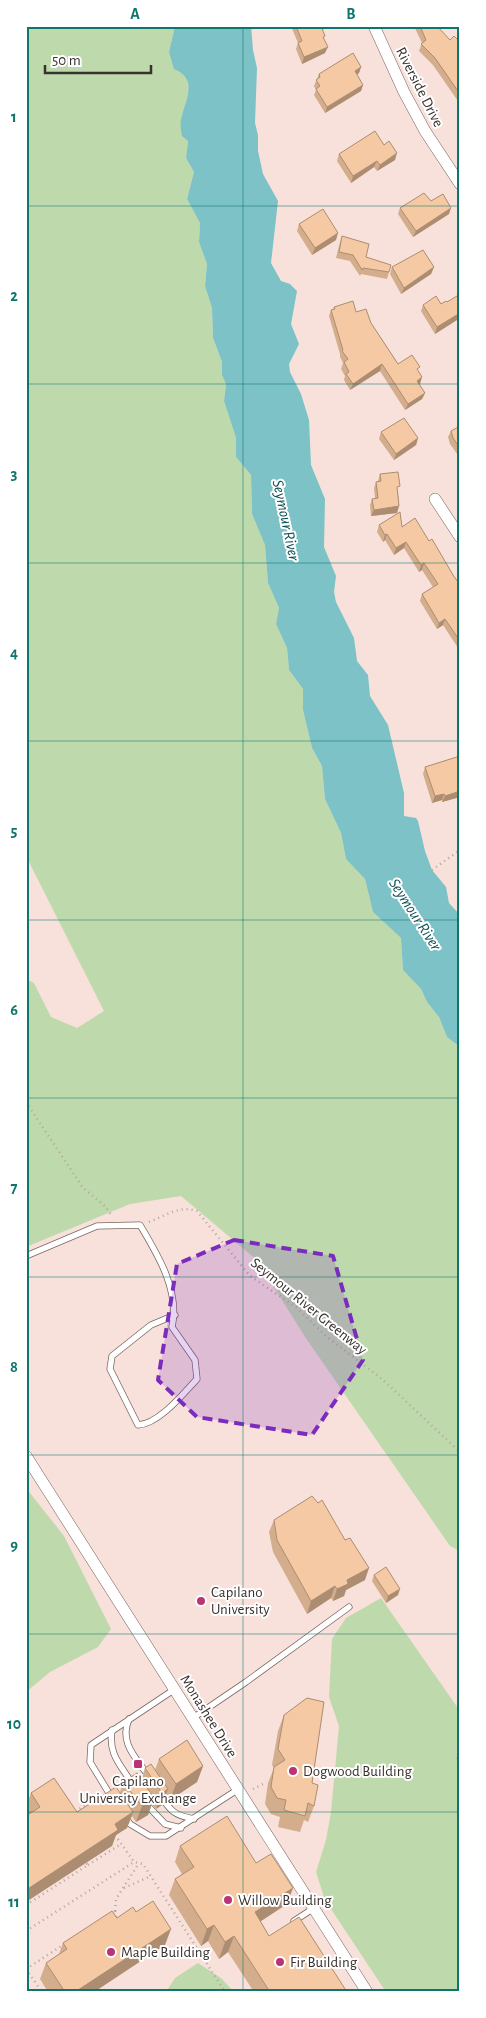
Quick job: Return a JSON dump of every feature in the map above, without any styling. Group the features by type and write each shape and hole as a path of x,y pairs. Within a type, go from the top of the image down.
{"street":[{"name":"Riverside Drive","path":"374,26 394,71 425,131 460,184"},
{"path":"435,499 460,537"},
{"name":"Monashee Drive","path":"26,1456 367,1992"}],"lane":[{"path":"26,1256 97,1226 140,1225 157,1252 168,1277 175,1315 172,1327 195,1360 197,1379 174,1403 147,1425 138,1425 110,1369 112,1356 151,1325 175,1315"},
{"path":"193,1718 246,1682 348,1607"},
{"path":"116,1803 90,1762 91,1745 174,1689"},
{"path":"129,1719 124,1734 149,1777"},
{"path":"112,1730 110,1742 112,1750 135,1787"},
{"path":"154,1786 171,1811 177,1816 194,1819"},
{"path":"120,1810 130,1824 150,1836 166,1836 237,1790"},
{"path":"146,1803 151,1811 165,1824 180,1828"},
{"path":"290,1924 314,1908"}],"path":[{"path":"432,870 460,850"},
{"path":"26,1102 83,1188 105,1206 119,1225"},
{"name":"Seymour River Greenway","path":"140,1225 180,1209 189,1208 197,1211 250,1276 296,1307 326,1336 382,1379 460,1452"},
{"path":"460,1755 457,1756 460,1775"},
{"path":"250,1792 263,1784"},
{"path":"78,1818 78,1810 92,1800 97,1807"},
{"path":"111,1829 134,1862 143,1864 225,1992"},
{"path":"26,1905 87,1864 121,1844"},
{"path":"26,1931 134,1862"},
{"path":"117,1920 115,1911 116,1899 139,1863"},
{"path":"122,1889 151,1876"},
{"path":"107,1916 115,1911"},
{"path":"42,1992 26,1969 67,1942"}],"highlighted area":[{"path":"234,1240 333,1256 363,1360 312,1435 197,1417 158,1380 177,1264"}],"green space":[{"path":"26,26 175,26 169,52 187,79 189,90 181,122 188,141 186,158 194,172 187,199 200,223 199,242 207,264 205,286 212,308 213,338 222,362 222,375 226,383 224,401 236,438 236,457 251,475 252,514 265,545 268,583 279,608 276,624 287,648 289,670 303,689 303,710 312,748 322,766 325,799 341,833 346,859 365,879 373,912 401,938 403,970 421,989 427,1002 439,1017 447,1037 460,1047 460,1551 450,1546 305,1337 257,1260 181,1196 130,1204 26,1247 26,979 34,983 51,1017 77,1028 104,1011 26,856"},
{"path":"26,1488 64,1536 111,1629 98,1647 50,1672 26,1692"},
{"path":"381,1598 460,1711 460,1992 386,1992 325,1900 316,1872 326,1840 331,1812 339,1726 329,1697 332,1639 346,1618"},
{"path":"198,1963 221,1978 234,1992 166,1992 175,1978"}],"water":[{"name":"Seymour River","path":"175,26 251,26 257,68 255,123 258,135 258,151 263,174 278,201 271,263 281,281 290,284 297,291 291,324 299,344 289,364 290,372 301,394 309,420 311,465 325,499 324,547 336,576 334,592 336,602 354,638 357,661 368,675 370,696 388,725 404,793 404,816 416,818 418,821 425,851 432,870 446,887 449,903 460,915 460,1047 447,1037 439,1017 427,1002 421,989 403,970 401,938 373,912 365,879 346,859 341,833 325,799 322,766 312,748 303,710 303,689 289,670 287,648 276,624 279,608 268,583 265,545 252,514 251,475 236,457 236,438 224,401 226,384 222,375 222,362 213,338 212,308 205,286 207,264 199,242 200,223 187,199 194,172 186,158 188,141 182,136 181,124 188,84 182,73 174,69 169,52"}],"building":[{"path":"296,26 321,26 325,36 323,37 328,47 304,57 298,43 302,41"},
{"path":"420,26 437,26 450,40 454,36 460,42 460,94 435,58 421,44 426,40"},
{"path":"353,53 361,67 355,71 363,85 327,107 316,89 320,86 316,80 320,77 319,74"},
{"path":"375,131 384,145 389,141 397,153 380,165 377,161 353,176 339,154"},
{"path":"424,193 431,201 443,194 451,208 416,231 400,208"},
{"path":"323,209 338,233 315,248 299,224"},
{"path":"342,236 369,244 366,257 391,265 389,272 363,268 362,270 353,255 339,252"},
{"path":"423,250 434,267 404,288 392,267"},
{"path":"436,296 441,304 457,296 460,300 460,313 437,327 423,305"},
{"path":"353,301 356,312 366,309 371,323 398,364 412,355 420,367 417,369 422,377 417,381 425,393 408,404 382,364 353,384 346,374 349,372 344,362 348,359 342,351 331,310 335,309 334,307"},
{"path":"404,418 418,438 396,454 381,432"},
{"path":"460,426 460,448 453,438 451,431"},
{"path":"398,472 400,486 397,487 399,506 374,510 372,499 378,498 376,482 381,481 380,474"},
{"path":"400,512 402,527 415,518 429,541 432,539 460,585 460,641 445,619 439,623 422,594 438,584 424,563 421,565 406,542 396,548 379,525"},
{"path":"460,756 460,791 445,796 444,794 435,796 425,767"},
{"path":"312,1496 318,1503 322,1500 345,1540 350,1538 369,1568 347,1580 348,1584 337,1589 335,1586 311,1601 277,1540 274,1520"},
{"path":"386,1567 400,1589 388,1596 374,1575"},
{"name":"Dogwood Building","path":"307,1698 324,1702 312,1783 318,1785 314,1806 308,1803 305,1816 284,1810 286,1800 277,1798 271,1787 274,1767 285,1760 278,1749 284,1715"},
{"path":"187,1740 203,1766 176,1784 159,1759"},
{"path":"151,1764 168,1789 162,1793 145,1768"},
{"path":"137,1773 154,1798 142,1806 123,1782"},
{"path":"54,1778 77,1812 116,1787 133,1812 115,1824 118,1830 26,1890 26,1816 40,1807 31,1793"},
{"path":"227,1816 256,1863 271,1854 293,1888 255,1912 269,1936 299,1917 347,1992 270,1992 234,1936 225,1942 214,1925 207,1929 175,1879 194,1867 180,1846"},
{"name":"Maple Building","path":"153,1901 171,1929 75,1992 65,1992 46,1963 67,1949 63,1943 112,1911 117,1918 133,1907 136,1912"}],"place":[{"name":"Capilano University","path":"201,1601"},
{"name":"Capilano University Exchange","path":"138,1764"},
{"name":"Dogwood Building","path":"293,1771"},
{"name":"Willow Building","path":"228,1900"},
{"name":"Maple Building","path":"111,1952"},
{"name":"Fir Building","path":"280,1962"}]}
